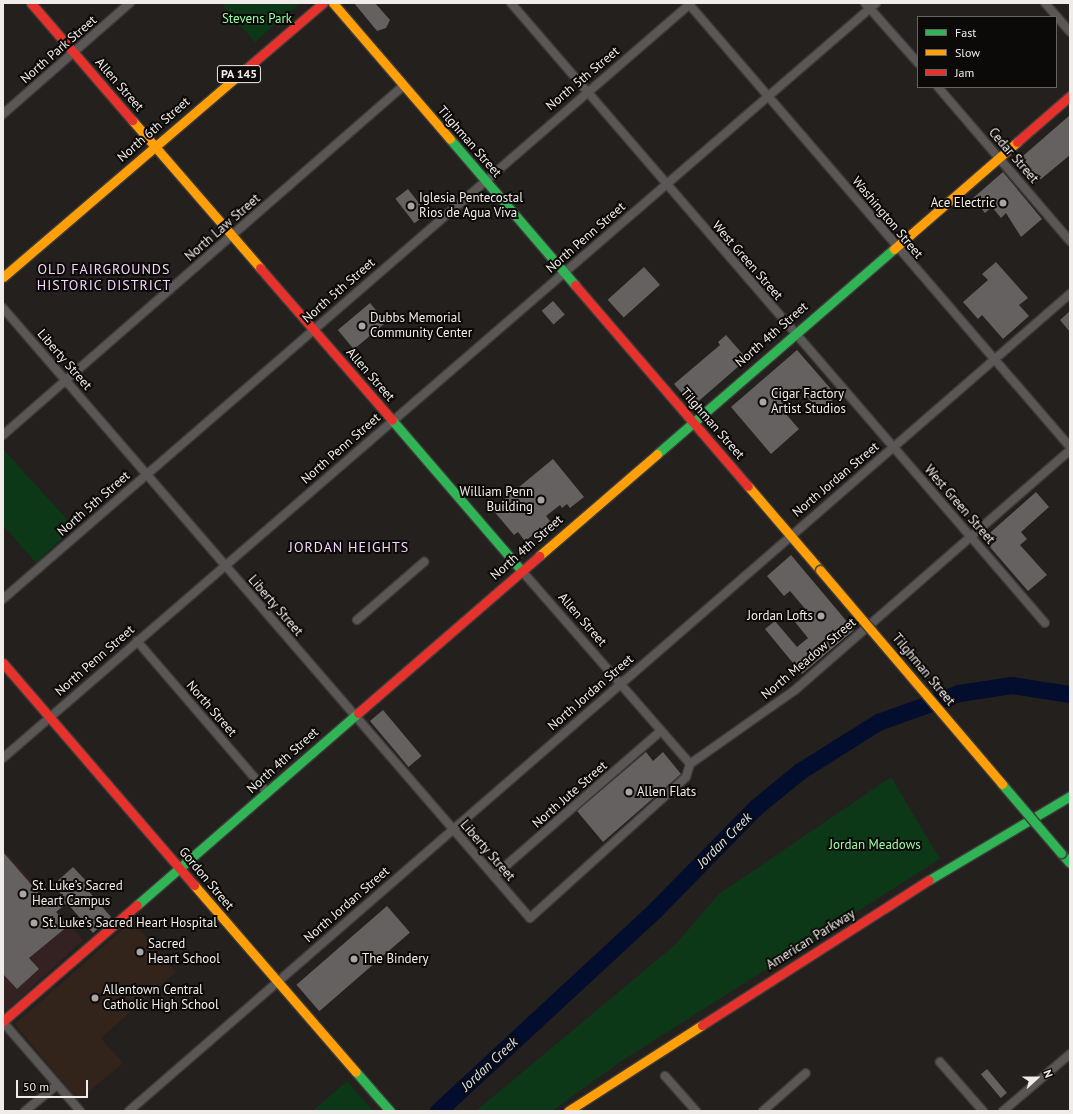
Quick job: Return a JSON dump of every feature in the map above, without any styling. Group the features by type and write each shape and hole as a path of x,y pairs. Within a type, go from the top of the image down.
{"street":[{"name":"Allen Street","path":"30,3 156,146 392,421 690,764"},
{"name":"North Park Street","path":"3,114 130,3"},
{"name":"North 6th Street","path":"3,277 323,3"},
{"name":"Tilghman Street","path":"333,3 1070,863"},
{"name":"West Green Street","path":"511,3 794,334 1045,623"},
{"name":"North 5th Street","path":"3,598 690,3"},
{"name":"Washington Street","path":"690,3 895,246 1070,449"},
{"path":"1045,3 1056,16"},
{"path":"871,5 917,62"},
{"name":"North Penn Street","path":"3,758 666,185 871,5"},
{"path":"1057,17 1070,32"},
{"name":"North Law Street","path":"3,435 233,236 403,86"},
{"name":"Cedar Street","path":"939,88 1070,241"},
{"name":"North 4th Street","path":"3,1021 354,717 521,570 1070,96"},
{"name":"North Jordan Street","path":"129,1111 790,535 1070,294"},
{"name":"Liberty Street","path":"3,308 354,717 530,918"},
{"name":"North Meadow Street","path":"530,918 686,777 690,764 795,690 1070,449"},
{"path":"357,620 424,562"},
{"name":"North Street","path":"137,641 267,792"},
{"name":"Gordon Street","path":"3,663 387,1108"},
{"name":"North Jute Street","path":"494,876 661,731"},
{"name":"American Parkway","path":"568,1111 976,850 1070,796"},
{"path":"3,1021 80,1111"},
{"path":"1003,1111 1070,1054"},
{"path":"940,1062 983,1111"},
{"path":"763,1111 806,1073"},
{"path":"665,1076 696,1111"},
{"path":"25,1111 57,1085"}],"shaded area":[{"name":"St. Luke’s Sacred Heart Campus","path":"3,849 83,940 5,1012 3,1011"},
{"name":"Allentown Central Catholic High School","path":"132,921 176,972 101,1038 123,1063 78,1101 15,1024"}],"green space":[{"name":"Stevens Park","path":"221,3 300,3 255,42"},
{"path":"3,449 74,527 36,563 3,525"},
{"name":"Jordan Meadows","path":"891,777 940,859 620,1062 552,1111 476,1111 675,945 719,894"},
{"path":"347,1081 373,1111 312,1111 321,1104"}],"building":[{"path":"354,3 375,3 390,20 386,28 377,31"},
{"path":"1070,115 1070,155 1035,184 1016,162"},
{"name":"Ace Electric","path":"1003,172 1042,219 1021,237 1006,213 1001,218 992,207 985,213 973,198"},
{"name":"Iglesia Pentecostal Rios de Agua Viva","path":"408,189 427,213 414,223 395,199"},
{"path":"996,262 1028,298 1019,305 1029,316 1003,339 982,315 978,319 963,302 988,280 982,274"},
{"path":"644,267 660,285 624,318 608,300"},
{"path":"553,301 565,315 553,324 542,311"},
{"name":"Dubbs Memorial Community Center","path":"370,303 386,322 354,349 338,330"},
{"path":"1070,311 1070,332 1060,320"},
{"path":"726,335 747,359 693,406 674,384 720,345 718,342"},
{"name":"Cigar Factory Artist Studios","path":"797,350 837,396 820,412 799,388 786,399 794,408 786,414 799,429 771,454 731,407"},
{"name":"William Penn Building","path":"553,459 584,497 570,508 567,504 562,508 560,505 546,516 550,521 547,524 550,529 542,536 538,531 525,541 518,532 514,535 492,509"},
{"path":"1036,492 1049,507 1021,532 1027,539 1020,545 1047,575 1028,591 983,539"},
{"name":"Jordan Lofts","path":"791,555 854,630 802,674 765,629 775,621 797,647 808,638 795,622 807,611 790,591 784,596 767,576"},
{"path":"383,710 422,756 409,767 370,721"},
{"name":"Allen Flats","path":"646,752 653,761 663,752 681,774 603,842 577,811"},
{"name":"St. Luke’s Sacred Heart Campus","path":"3,852 49,905 61,894 53,885 73,867 89,884 85,887 111,917 93,933 67,903 56,912 68,926 29,958 39,969 17,989 3,974"},
{"name":"The Bindery","path":"387,906 410,932 319,1011 296,985"},
{"path":"987,1069 1007,1093 1001,1098 981,1074"}],"waterway":[{"name":"Jordan Creek","path":"438,1111 656,909 756,807 800,771 878,722 959,693 1011,685 1070,694"}],"traffic: fast":[{"path":"450,139 575,285"},
{"path":"657,454 894,249"},
{"path":"392,420 521,570"},
{"path":"137,905 358,713"},
{"path":"1002,784 1061,853"},
{"path":"929,880 1070,796"},
{"path":"1061,853 1070,863"},
{"path":"356,1072 390,1111"}],"traffic: slow":[{"path":"333,3 450,139"},
{"path":"3,277 241,73"},
{"path":"132,120 260,268"},
{"path":"894,249 1017,142"},
{"path":"539,556 657,454"},
{"path":"748,486 820,570"},
{"path":"820,570 1002,784"},
{"path":"194,885 356,1072"},
{"path":"568,1111 702,1025"}],"traffic: jam":[{"path":"31,3 132,120"},
{"path":"241,73 323,3"},
{"path":"1017,142 1070,96"},
{"path":"260,268 392,420"},
{"path":"575,285 748,486"},
{"path":"358,713 539,556"},
{"path":"3,663 194,885"},
{"path":"702,1025 929,880"},
{"path":"3,1021 137,905"}],"place":[{"name":"Ace Electric","path":"1003,203"},
{"name":"Iglesia Pentecostal Rios de Agua Viva","path":"411,206"},
{"name":"Dubbs Memorial Community Center","path":"362,326"},
{"name":"Cigar Factory Artist Studios","path":"763,402"},
{"name":"William Penn Building","path":"541,500"},
{"name":"Jordan Lofts","path":"821,616"},
{"name":"Allen Flats","path":"629,792"},
{"name":"St. Luke’s Sacred Heart Campus","path":"23,894"},
{"name":"St. Luke’s Sacred Heart Hospital","path":"34,923"},
{"name":"Sacred Heart School","path":"140,952"},
{"name":"The Bindery","path":"354,959"},
{"name":"Allentown Central Catholic High School","path":"95,998"}],"district":[{"name":"OLD FAIRGROUNDS HISTORIC DISTRICT","path":"104,278"},
{"name":"JORDAN HEIGHTS","path":"349,547"}]}
